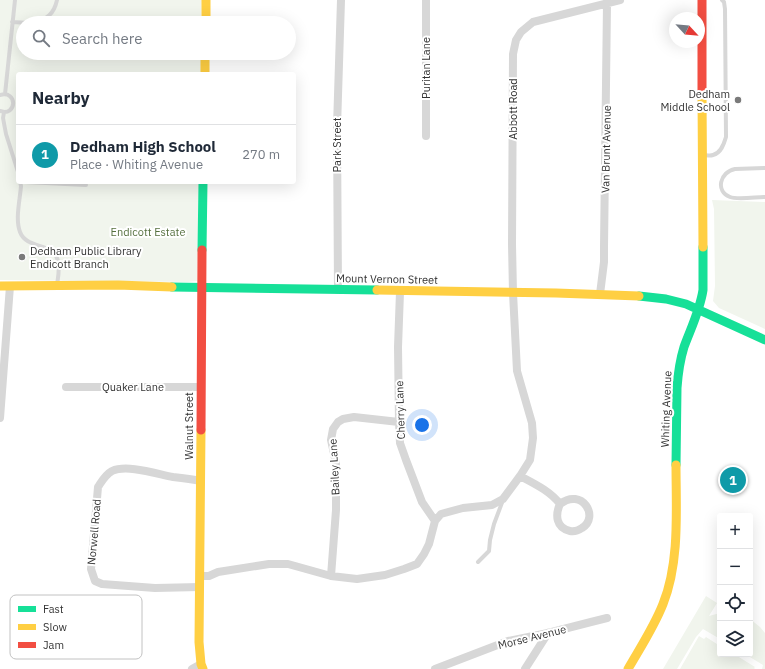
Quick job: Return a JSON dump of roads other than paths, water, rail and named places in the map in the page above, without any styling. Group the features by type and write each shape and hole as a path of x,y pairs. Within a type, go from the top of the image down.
{"street":[{"path":"206,0 206,16"},
{"name":"Park Street","path":"338,290 337,127 341,0"},
{"name":"Puritan Lane","path":"426,0 426,136"},
{"name":"Abbott Road","path":"503,499 530,460 533,438 532,423 517,371 513,293 513,54 516,40 521,32 533,22 620,0"},
{"name":"Whiting Avenue","path":"628,669 659,615 667,595 673,570 675,540 678,374 685,344 702,299 703,290 702,0"},
{"name":"Van Brunt Avenue","path":"600,294 604,262 607,3"},
{"path":"205,60 205,72"},
{"name":"Walnut Street","path":"202,667 199,642 203,184"},
{"name":"Mount Vernon Street","path":"0,286 118,285 400,292 600,294 655,297 686,304 765,340"},
{"path":"0,418 10,286"},
{"name":"Cherry Lane","path":"400,292 398,346 400,443 422,502 435,521"},
{"name":"Quaker Lane","path":"66,387 201,387"},
{"name":"Bailey Lane","path":"331,576 336,510 336,463 331,440 333,429 342,419 354,416 399,422"},
{"name":"Norwell Road","path":"200,481 141,470 119,469 112,471 105,477 98,487 91,570 95,581 102,584 155,588 200,587"},
{"path":"520,476 544,489 560,504"},
{"path":"574,498 584,502 589,512 588,522 585,526 575,531 565,529 558,520 557,515 560,504 574,498"},
{"path":"200,576 209,576 218,572 269,564 288,564 331,576 357,579 385,575 417,564 429,544 435,521 441,514 463,508 492,504 503,499"},
{"name":"Morse Avenue","path":"435,669 508,641 548,633 607,618"},
{"path":"525,669 548,633"},
{"path":"192,669 202,667"}],"lane":[{"path":"15,0 2,94 9,95 13,103 12,108 8,111 2,111 6,134 16,166"},
{"path":"49,16 53,12 57,0"},
{"path":"703,155 713,155 718,152 724,145 726,137 725,9 724,2 722,0"},
{"path":"12,22 16,22"},
{"path":"765,168 730,170 721,181 723,191 730,197 765,197"},
{"path":"20,184 18,214 21,234 26,240 55,253 59,261 57,286"},
{"path":"56,184 86,186"},
{"path":"478,562 489,551 494,524 503,499"}],"place":[{"name":"Dedham Middle School","path":"738,100"},
{"name":"Dedham Public Library Endicott Branch","path":"22,257"},
{"name":"Dedham High School","path":"733,480"}],"park label":[{"name":"Endicott Estate","path":"148,232"}]}
